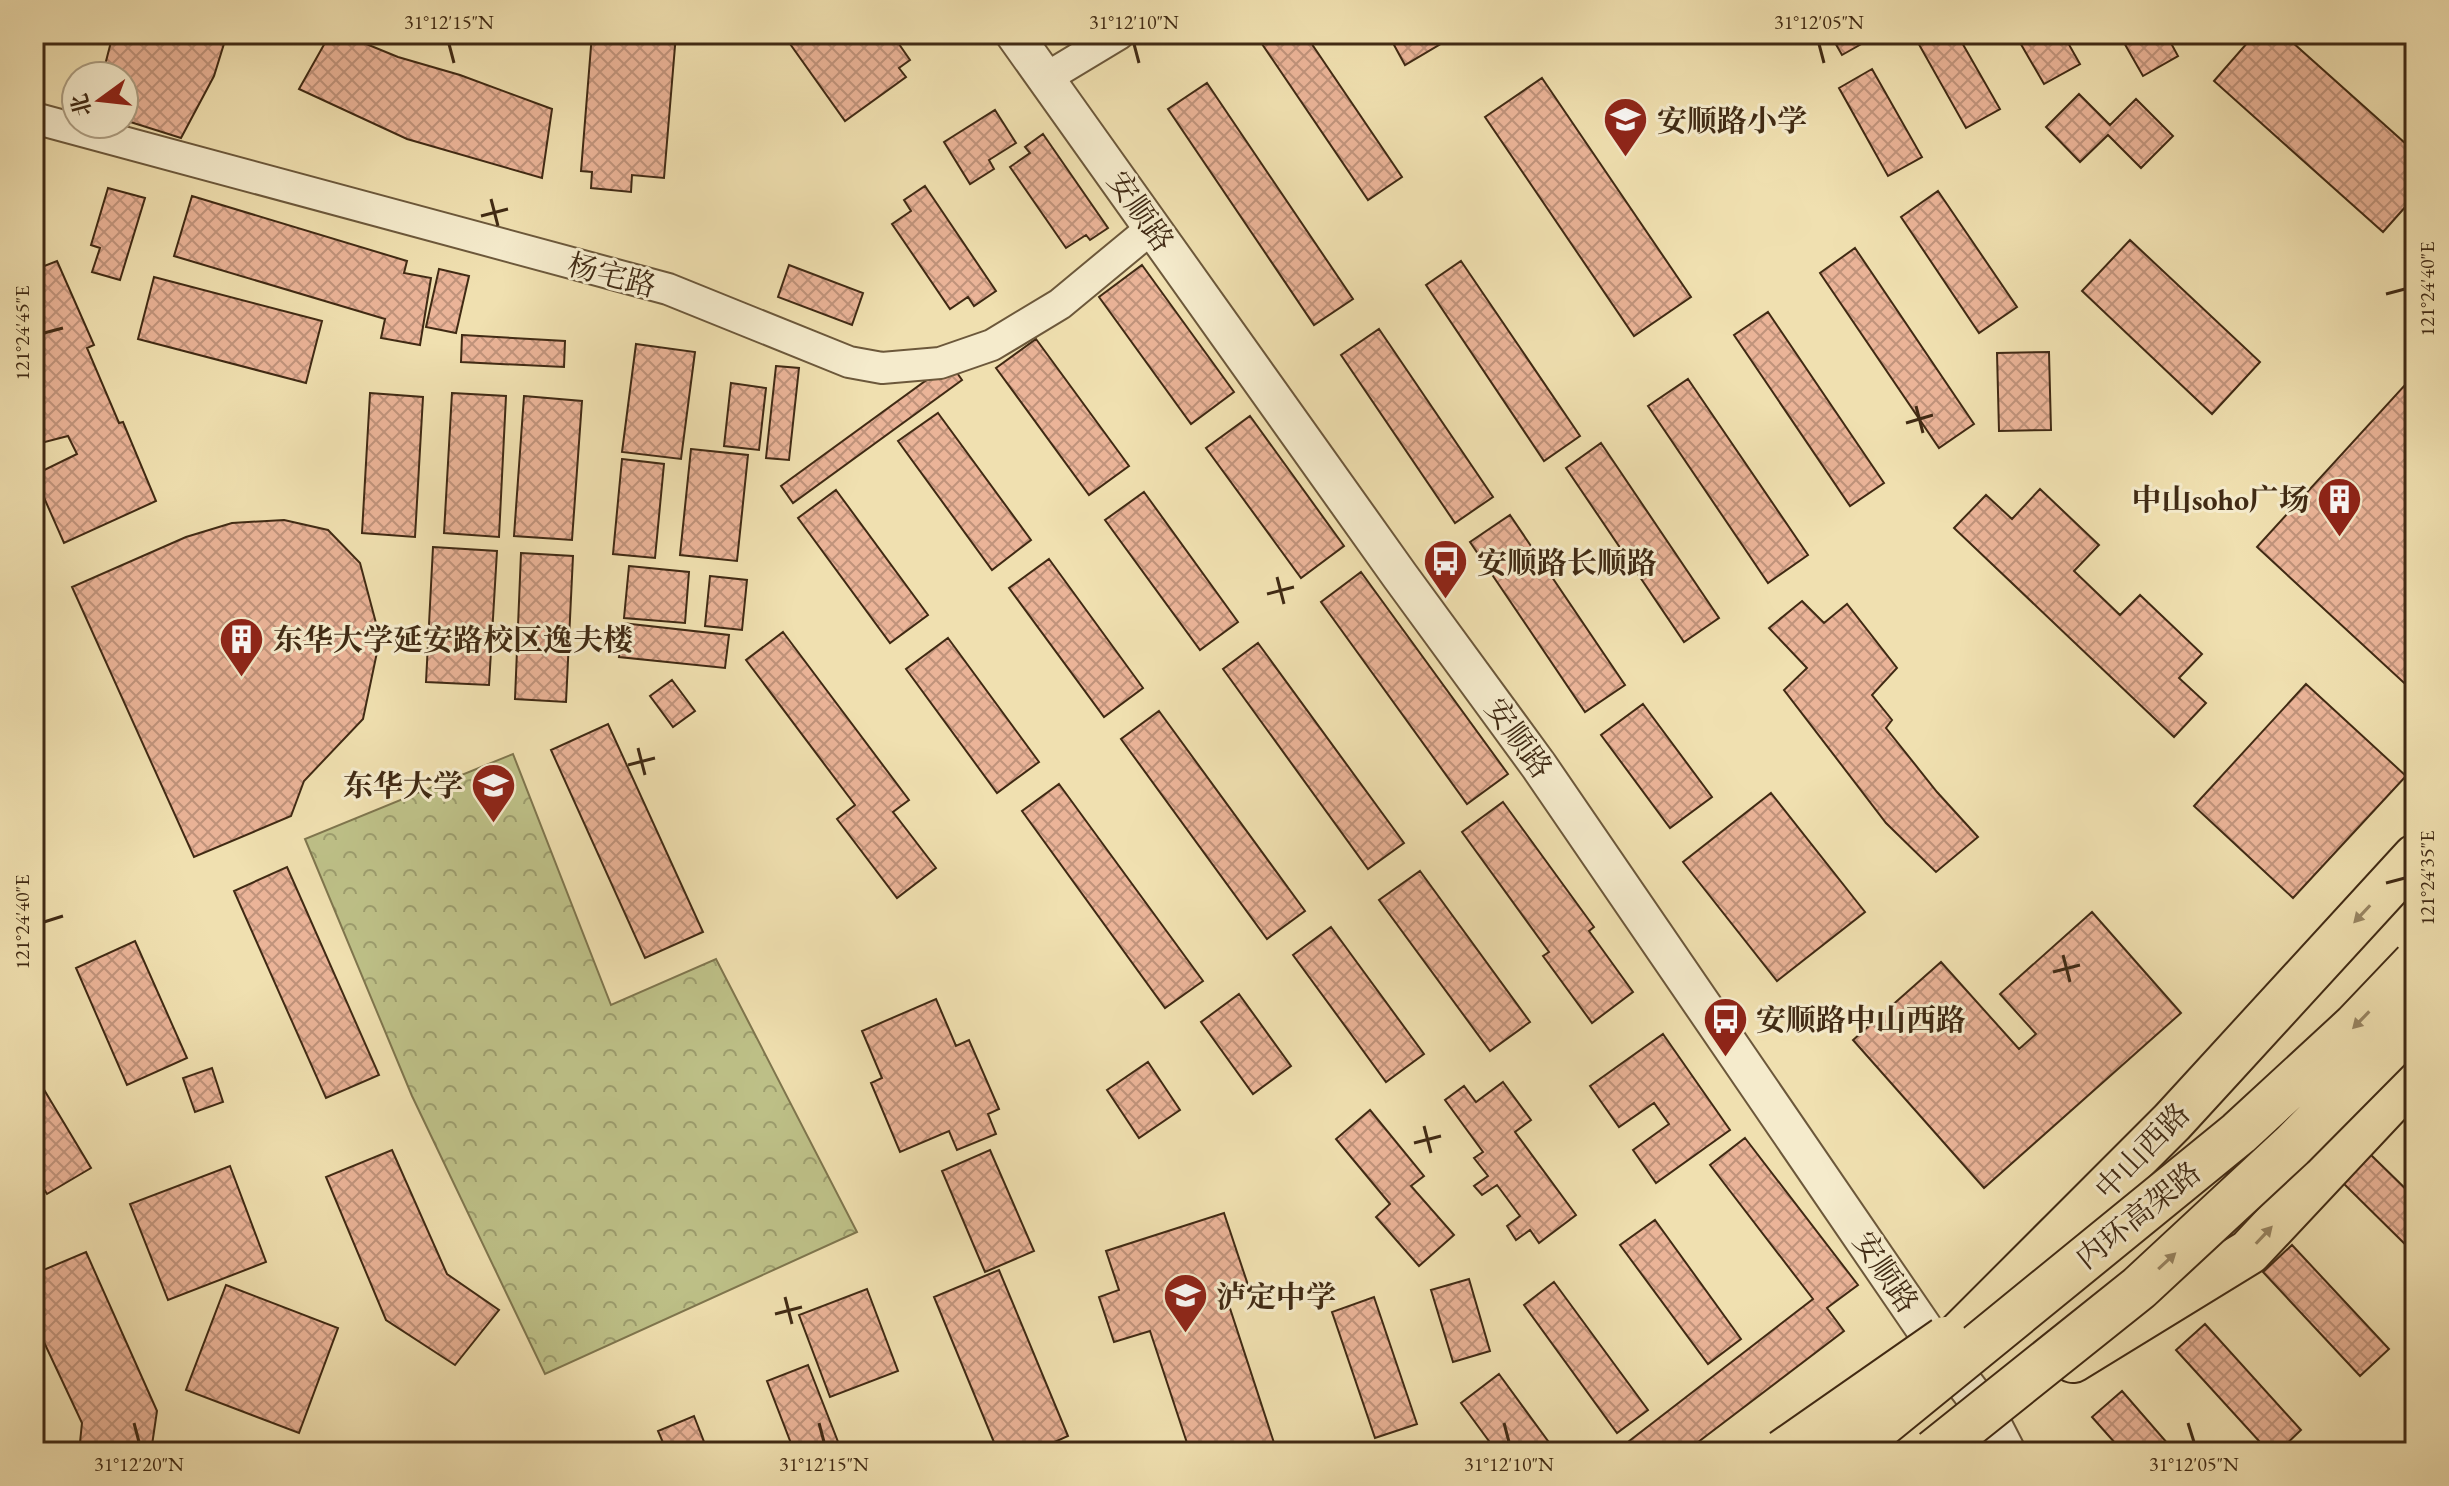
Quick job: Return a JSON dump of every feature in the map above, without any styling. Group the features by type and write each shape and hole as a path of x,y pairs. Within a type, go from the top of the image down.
{"main road":[{"name":"中山西路","path":"1811,1452 1941,1353 2172,1122 2415,857"},
{"name":"内环高架路","path":"1848,1452 2239,1133 2355,1026 2415,963"},
{"name":"内环高架路","path":"1934,1452 2139,1288 2292,1146 2415,1022"},
{"path":"1934,1452 1987,1413 2249,1252 2415,1075"},
{"path":"1783,1452 2239,1133"}],"street":[{"name":"安顺路","path":"1014,34 1548,779 1941,1353 1987,1413 2007,1452"},
{"path":"1046,78 1119,34"},
{"name":"杨宅路","path":"34,118 668,289 849,362 882,368 940,363 992,345 1060,304 1153,227"}],"green space":[{"path":"513,754 611,1005 716,959 857,1232 545,1374 412,1096 305,839"}],"building":[{"path":"113,34 227,34 214,76 181,138 140,125 140,60 106,60"},
{"path":"330,34 342,34 398,57 460,75 552,109 542,178 407,139 299,89"},
{"path":"592,34 676,34 664,178 632,175 631,192 591,188 592,172 581,171"},
{"path":"783,34 892,34 910,60 899,68 906,77 845,121"},
{"path":"1271,34 1305,34 1402,177 1368,200 1260,41"},
{"path":"1388,34 1453,34 1454,36 1405,65"},
{"path":"1830,34 1879,34 1842,55"},
{"path":"1930,34 1957,34 2000,109 1966,128 1917,41"},
{"path":"2015,34 2063,34 2080,64 2044,84"},
{"path":"2119,34 2166,34 2178,56 2143,76"},
{"path":"2255,34 2283,34 2415,152 2415,196 2383,232 2214,81"},
{"path":"1872,69 1922,157 1888,176 1839,88"},
{"path":"1542,78 1691,297 1634,336 1485,117"},
{"path":"1207,83 1353,299 1314,325 1168,109"},
{"path":"2079,94 2110,125 2136,99 2173,136 2141,168 2108,135 2080,162 2046,127"},
{"path":"995,110 1016,143 989,160 994,169 970,184 944,142"},
{"path":"1043,134 1108,228 1090,240 1086,235 1066,248 1010,167 1030,153 1025,147"},
{"path":"925,186 996,291 974,306 968,297 950,309 892,224 911,211 904,200"},
{"path":"108,188 145,198 120,280 92,272 100,248 91,245"},
{"path":"1938,191 2017,307 1979,333 1901,217"},
{"path":"192,196 407,261 404,273 431,278 420,345 381,338 385,319 174,256"},
{"path":"2130,240 2260,362 2212,414 2082,291"},
{"path":"1855,248 1974,424 1939,448 1820,273"},
{"path":"57,261 94,345 87,348 156,501 64,543 34,475 77,454 68,436 41,443 34,441 34,362 38,360 34,352 34,270"},
{"path":"1461,261 1580,436 1544,461 1426,285"},
{"path":"789,265 863,293 852,325 778,297"},
{"path":"1142,265 1234,392 1191,424 1099,297"},
{"path":"439,269 469,276 456,333 426,327"},
{"path":"154,277 322,321 306,383 138,339"},
{"path":"1768,312 1884,483 1850,506 1734,335"},
{"path":"1379,329 1493,497 1455,523 1341,355"},
{"path":"462,335 565,341 564,367 461,362"},
{"path":"1036,339 1129,466 1089,495 996,368"},
{"path":"636,344 695,352 681,459 622,452"},
{"path":"2049,352 2051,430 1999,431 1997,353"},
{"path":"950,363 962,380 793,503 781,486"},
{"path":"776,366 799,368 789,460 766,458"},
{"name":"中山soho广场","path":"2415,374 2415,693 2257,547"},
{"path":"1688,379 1808,555 1768,583 1648,406"},
{"path":"731,383 766,388 759,450 724,446"},
{"path":"370,393 423,397 415,537 362,533"},
{"path":"452,393 506,396 499,537 444,533"},
{"path":"524,396 582,401 572,540 514,536"},
{"path":"938,413 1031,540 992,570 898,441"},
{"path":"1250,416 1344,546 1301,578 1206,448"},
{"path":"1601,443 1719,618 1684,642 1566,468"},
{"path":"691,449 748,455 737,561 680,555"},
{"path":"622,459 664,464 655,558 613,554"},
{"path":"2040,489 2099,545 2074,571 2120,615 2140,595 2202,654 2179,678 2206,703 2174,737 1954,528 1986,495 2012,519"},
{"path":"836,490 928,615 890,643 798,518"},
{"path":"1144,492 1238,622 1200,650 1105,520"},
{"path":"1510,515 1625,685 1585,712 1470,542"},
{"name":"东华大学延安路校区逸夫楼","path":"284,520 328,530 360,563 380,638 363,719 304,781 291,816 194,857 72,587 186,537 232,523"},
{"path":"433,547 497,551 489,685 426,682"},
{"path":"521,553 573,556 566,702 515,699"},
{"path":"1049,559 1143,688 1104,717 1009,588"},
{"path":"629,566 689,572 685,623 624,618"},
{"path":"1361,572 1508,774 1467,804 1321,602"},
{"path":"710,576 747,580 742,630 705,626"},
{"path":"1802,601 1824,623 1847,604 1897,668 1872,695 1892,720 1886,728 1978,837 1936,872 1886,823 1784,690 1807,668 1769,628"},
{"path":"622,623 729,635 725,668 619,657"},
{"path":"783,632 909,800 893,812 936,868 897,898 837,819 855,805 746,660"},
{"path":"948,638 1039,762 997,793 906,669"},
{"path":"1258,643 1404,843 1368,869 1223,669"},
{"path":"672,680 695,711 673,727 650,696"},
{"path":"2306,684 2406,776 2293,898 2194,806"},
{"path":"1643,704 1712,797 1670,828 1601,735"},
{"path":"1159,711 1305,911 1267,939 1121,739"},
{"path":"608,724 703,932 645,958 551,750"},
{"path":"1059,784 1203,981 1165,1008 1022,811"},
{"path":"1771,793 1865,912 1777,981 1683,862"},
{"path":"1503,802 1594,927 1589,931 1633,992 1592,1023 1543,956 1549,952 1462,832"},
{"path":"287,867 379,1075 326,1098 234,891"},
{"path":"1420,871 1530,1022 1490,1051 1379,900"},
{"path":"2092,912 2181,1013 1984,1188 1853,1040 1941,962 2019,1049 2036,1034 2000,994"},
{"path":"1331,927 1424,1054 1386,1082 1293,955"},
{"path":"135,941 187,1058 127,1085 76,968"},
{"path":"1239,994 1291,1066 1253,1094 1201,1022"},
{"path":"936,999 956,1046 969,1040 999,1109 988,1114 996,1134 957,1150 949,1131 900,1152 871,1083 882,1078 862,1031"},
{"path":"1663,1034 1730,1130 1656,1183 1633,1150 1669,1124 1654,1103 1619,1127 1590,1086"},
{"path":"1148,1062 1180,1110 1139,1138 1107,1090"},
{"path":"212,1068 223,1102 195,1112 183,1078"},
{"path":"34,1073 91,1168 47,1194 34,1173"},
{"path":"1503,1082 1531,1120 1515,1132 1576,1215 1539,1243 1530,1230 1516,1240 1507,1226 1520,1216 1497,1185 1482,1195 1474,1186 1488,1176 1474,1158 1483,1152 1445,1100 1464,1086 1476,1102"},
{"path":"1370,1110 1424,1176 1411,1186 1454,1235 1419,1266 1376,1217 1390,1204 1336,1139"},
{"path":"1745,1138 1858,1285 1827,1308 1844,1331 1685,1452 1615,1452 1813,1299 1710,1165"},
{"path":"392,1150 447,1274 499,1310 455,1365 386,1320 326,1177"},
{"path":"990,1150 1034,1251 985,1272 942,1171"},
{"path":"2370,1154 2415,1198 2415,1254 2342,1182"},
{"path":"230,1166 266,1262 168,1300 130,1204"},
{"path":"1224,1213 1248,1285 1225,1293 1277,1452 1190,1452 1150,1331 1114,1342 1099,1297 1119,1290 1106,1251"},
{"path":"1655,1220 1741,1339 1708,1364 1620,1245"},
{"path":"2292,1245 2389,1349 2360,1376 2263,1272"},
{"path":"86,1252 157,1411 151,1452 79,1452 82,1423 34,1321 34,1274"},
{"path":"999,1270 1068,1436 1041,1448 1042,1452 998,1452 934,1297"},
{"path":"1469,1279 1490,1351 1453,1362 1431,1290"},
{"path":"1554,1282 1648,1410 1617,1433 1524,1305"},
{"path":"226,1285 338,1328 299,1433 186,1390"},
{"path":"867,1289 898,1371 830,1397 799,1315"},
{"path":"1374,1297 1417,1424 1375,1438 1332,1312"},
{"path":"2205,1324 2301,1430 2278,1452 2269,1452 2176,1350"},
{"path":"808,1365 842,1452 775,1452 792,1446 767,1381"},
{"path":"1499,1374 1556,1452 1497,1452 1461,1403"},
{"path":"2122,1391 2175,1452 2123,1452 2092,1417"},
{"path":"694,1416 708,1452 667,1452 658,1431"}],"place":[{"name":"安顺路小学","path":"1626,159"},
{"name":"中山soho广场","path":"2340,538"},
{"name":"安顺路长顺路","path":"1446,601"},
{"name":"东华大学延安路校区逸夫楼","path":"242,678"},
{"name":"东华大学","path":"494,824"},
{"name":"安顺路中山西路","path":"1725,1058"},
{"name":"泸定中学","path":"1185,1335"}]}
